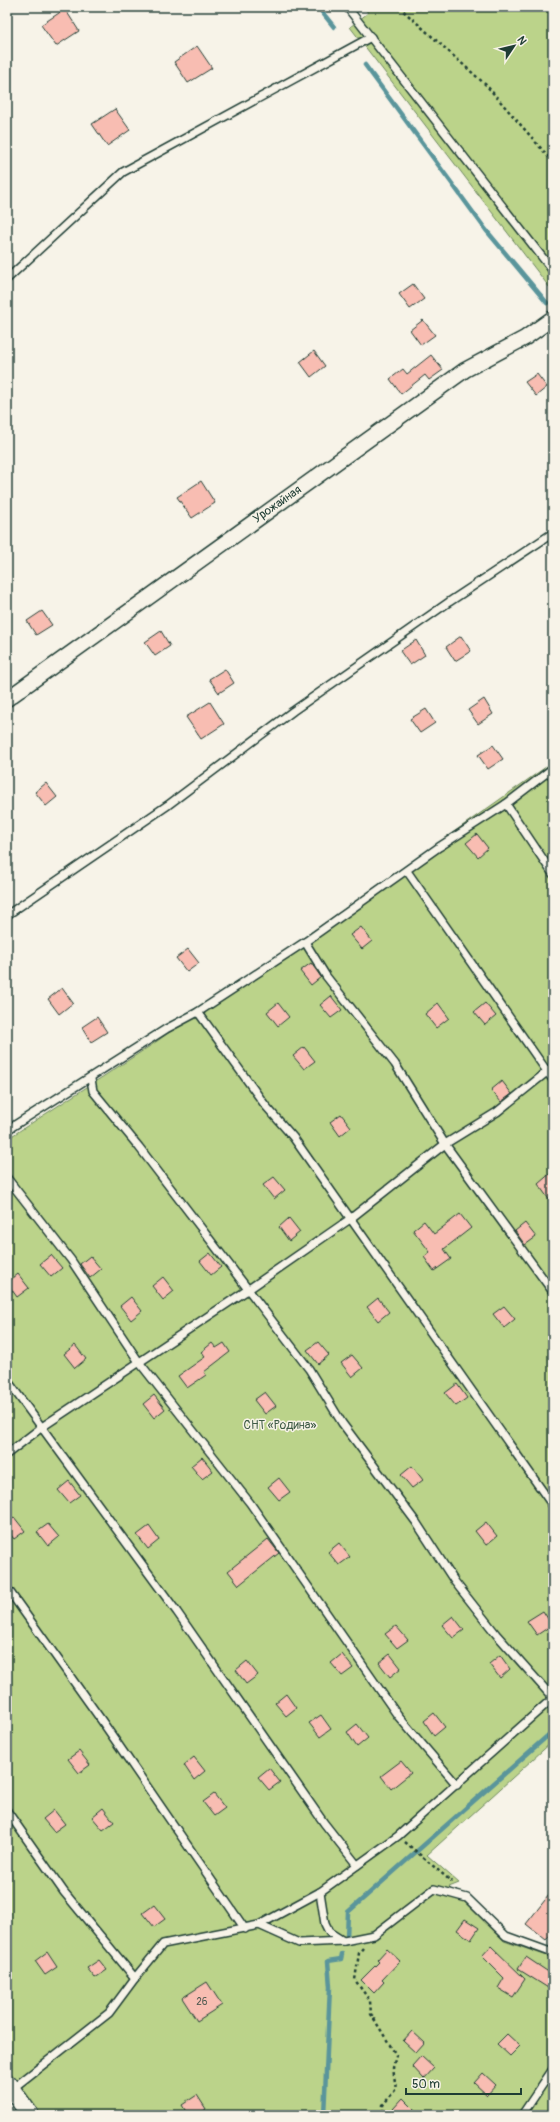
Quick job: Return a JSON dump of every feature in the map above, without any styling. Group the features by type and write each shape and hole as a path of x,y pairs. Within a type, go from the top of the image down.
{"street":[{"name":"Урожайная","path":"7,699 465,370 525,338 553,318"},
{"path":"9,2086 30,2115"}],"lane":[{"path":"347,7 553,271"},
{"path":"7,279 123,172 371,37"},
{"path":"7,915 168,805 293,711 449,602 553,533"},
{"path":"7,1130 75,1087 91,1079 166,1029 198,1012 305,942 439,847 506,804 553,768"},
{"path":"506,804 553,874"},
{"path":"407,871 550,1069 553,1080"},
{"path":"305,942 326,976 395,1064 445,1144 553,1292"},
{"path":"198,1012 265,1105 293,1137 553,1506"},
{"path":"7,1454 42,1427 249,1289 350,1219 445,1144 497,1112 550,1069"},
{"path":"9,2086 109,2013 163,1944 245,1929 259,1925 320,1892 398,1836 553,1698 496,1634 455,1582 416,1522 342,1423 310,1369 139,1147 93,1091 91,1079"},
{"path":"7,1178 71,1260 139,1362 250,1503 398,1716 457,1785"},
{"path":"7,1380 182,1618 324,1822 357,1865"},
{"path":"7,1588 102,1721 245,1929"},
{"path":"7,1811 64,1892 135,1978"},
{"path":"259,1925 299,1943 344,1941 374,1935 434,1889 467,1898 506,1936 553,1953"},
{"path":"320,1892 324,1924 329,1932 344,1941"},
{"path":"522,2115 553,2069"}],"path":[{"path":"399,7 486,85 553,162"},
{"path":"407,1844 432,1865"},
{"path":"374,1935 359,1953 355,1980 370,2001 371,2014 396,2055 393,2068 396,2089 383,2105 383,2115"}],"green space":[{"path":"364,7 553,7 553,292 350,27 368,13"},
{"name":"СНТ «Родина»","path":"553,762 553,1741 427,1855 459,1883 449,1887 504,1941 553,1958 553,2115 39,2115 7,2071 7,1139 150,1046"}],"building":[{"path":"65,9 79,31 56,46 41,25"},
{"path":"197,46 212,68 188,83 174,62"},
{"path":"115,109 130,130 107,146 92,124"},
{"path":"413,284 424,299 410,309 399,294"},
{"path":"423,320 435,335 421,345 410,330"},
{"path":"314,351 325,366 311,377 300,362"},
{"path":"431,355 443,370 429,380 425,375 401,394 390,379 403,369 407,374"},
{"path":"537,374 547,387 536,396 525,382"},
{"path":"201,481 215,503 192,518 177,497"},
{"path":"42,611 52,625 36,635 27,621"},
{"path":"161,631 170,646 155,656 145,642"},
{"path":"461,636 471,651 455,661 446,647"},
{"path":"416,640 425,655 410,665 400,651"},
{"path":"225,669 234,683 219,693 209,679"},
{"path":"484,699 493,714 478,724 468,710"},
{"path":"210,702 224,724 201,739 186,717"},
{"path":"426,709 435,723 420,733 410,719"},
{"path":"493,745 503,759 488,769 478,755"},
{"path":"46,783 57,797 46,806 35,792"},
{"path":"477,834 488,848 478,857 466,843"},
{"path":"361,927 372,941 362,949 350,935"},
{"path":"188,949 199,963 187,972 176,958"},
{"path":"311,963 321,977 311,985 300,971"},
{"path":"62,988 73,1003 59,1014 48,999"},
{"path":"331,996 342,1010 331,1018 320,1005"},
{"path":"278,1003 289,1017 278,1026 267,1012"},
{"path":"438,1003 449,1018 436,1028 425,1014"},
{"path":"485,1003 496,1016 485,1025 474,1012"},
{"path":"97,1017 107,1032 91,1042 82,1027"},
{"path":"304,1047 315,1061 304,1069 293,1056"},
{"path":"502,1081 512,1094 501,1102 491,1090"},
{"path":"341,1114 351,1127 340,1136 330,1122"},
{"path":"553,1171 553,1205 538,1184"},
{"path":"274,1177 285,1190 274,1199 263,1185"},
{"path":"460,1214 471,1228 444,1249 451,1259 434,1271 424,1257 430,1252 413,1230 424,1221 434,1234"},
{"path":"289,1218 300,1232 289,1241 279,1227"},
{"path":"525,1223 536,1237 525,1245 515,1231"},
{"path":"210,1253 221,1267 211,1275 200,1261"},
{"path":"51,1255 62,1268 51,1277 40,1264"},
{"path":"90,1256 101,1269 90,1278 80,1264"},
{"path":"18,1274 29,1288 17,1297 7,1283"},
{"path":"163,1277 174,1291 163,1300 152,1286"},
{"path":"131,1297 142,1311 131,1320 120,1306"},
{"path":"378,1298 389,1312 378,1321 367,1307"},
{"path":"504,1306 515,1319 504,1328 493,1314"},
{"path":"318,1342 329,1355 318,1364 307,1350"},
{"path":"212,1343 216,1348 224,1343 230,1352 204,1372 206,1375 187,1388 178,1376 205,1357 201,1352"},
{"path":"75,1345 86,1359 75,1368 64,1354"},
{"path":"352,1355 363,1368 352,1377 341,1363"},
{"path":"457,1384 467,1398 456,1406 445,1393"},
{"path":"265,1392 276,1406 265,1414 254,1400"},
{"path":"154,1395 165,1409 154,1418 143,1404"},
{"path":"202,1457 213,1471 202,1479 191,1466"},
{"path":"412,1466 423,1480 412,1488 401,1475"},
{"path":"279,1478 290,1492 279,1500 268,1487"},
{"path":"69,1481 80,1495 69,1503 58,1490"},
{"path":"14,1517 25,1531 14,1539 7,1530 7,1522"},
{"path":"486,1522 497,1536 486,1545 475,1531"},
{"path":"48,1524 59,1537 48,1546 37,1532"},
{"path":"149,1526 159,1540 148,1549 137,1535"},
{"path":"268,1539 279,1553 239,1585 228,1571"},
{"path":"339,1543 350,1557 339,1565 328,1552"},
{"path":"543,1611 552,1625 537,1635 527,1621"},
{"path":"453,1616 464,1630 453,1638 442,1625"},
{"path":"396,1626 408,1640 397,1648 385,1634"},
{"path":"342,1654 353,1668 342,1676 331,1663"},
{"path":"390,1654 401,1668 390,1677 379,1663"},
{"path":"500,1655 510,1669 500,1678 489,1664"},
{"path":"247,1661 258,1675 246,1684 236,1670"},
{"path":"286,1694 296,1708 286,1716 275,1703"},
{"path":"434,1713 445,1727 434,1736 424,1721"},
{"path":"321,1715 331,1729 320,1737 309,1723"},
{"path":"357,1724 368,1738 357,1747 347,1732"},
{"path":"79,1751 90,1765 79,1773 68,1759"},
{"path":"194,1757 205,1771 194,1780 184,1765"},
{"path":"401,1761 411,1773 391,1789 381,1776"},
{"path":"269,1768 280,1782 269,1790 258,1777"},
{"path":"214,1794 225,1808 214,1816 203,1802"},
{"path":"103,1808 114,1822 103,1830 92,1817"},
{"path":"54,1810 65,1824 54,1832 43,1819"},
{"path":"553,1890 553,1932 546,1940 526,1924"},
{"path":"154,1905 165,1919 154,1927 143,1913"},
{"path":"465,1919 479,1928 471,1940 457,1930"},
{"path":"491,1946 525,1979 513,1997 498,1988 504,1978 482,1956"},
{"path":"387,1949 400,1961 382,1980 384,1982 374,1993 361,1980 379,1962 377,1960"},
{"path":"47,1952 57,1967 45,1975 35,1961"},
{"path":"526,1957 553,1975 553,1991 518,1969"},
{"path":"99,1960 107,1970 95,1978 87,1968"},
{"path":"207,1982 222,2005 197,2021 182,1998"},
{"path":"412,2031 425,2043 416,2053 403,2041"},
{"path":"507,2034 520,2046 510,2056 497,2044"},
{"path":"421,2056 434,2068 424,2079 412,2066"},
{"path":"483,2073 496,2085 487,2095 474,2083"},
{"path":"197,2095 206,2109 198,2115 188,2115 182,2105"},
{"path":"403,2098 420,2115 400,2115 393,2109"}],"waterway":[{"path":"318,7 334,27"},
{"path":"365,65 486,230 547,303"},
{"path":"347,1938 348,1912 553,1731"},
{"path":"324,2115 330,1987 328,1961 341,1959 342,1954"}]}
